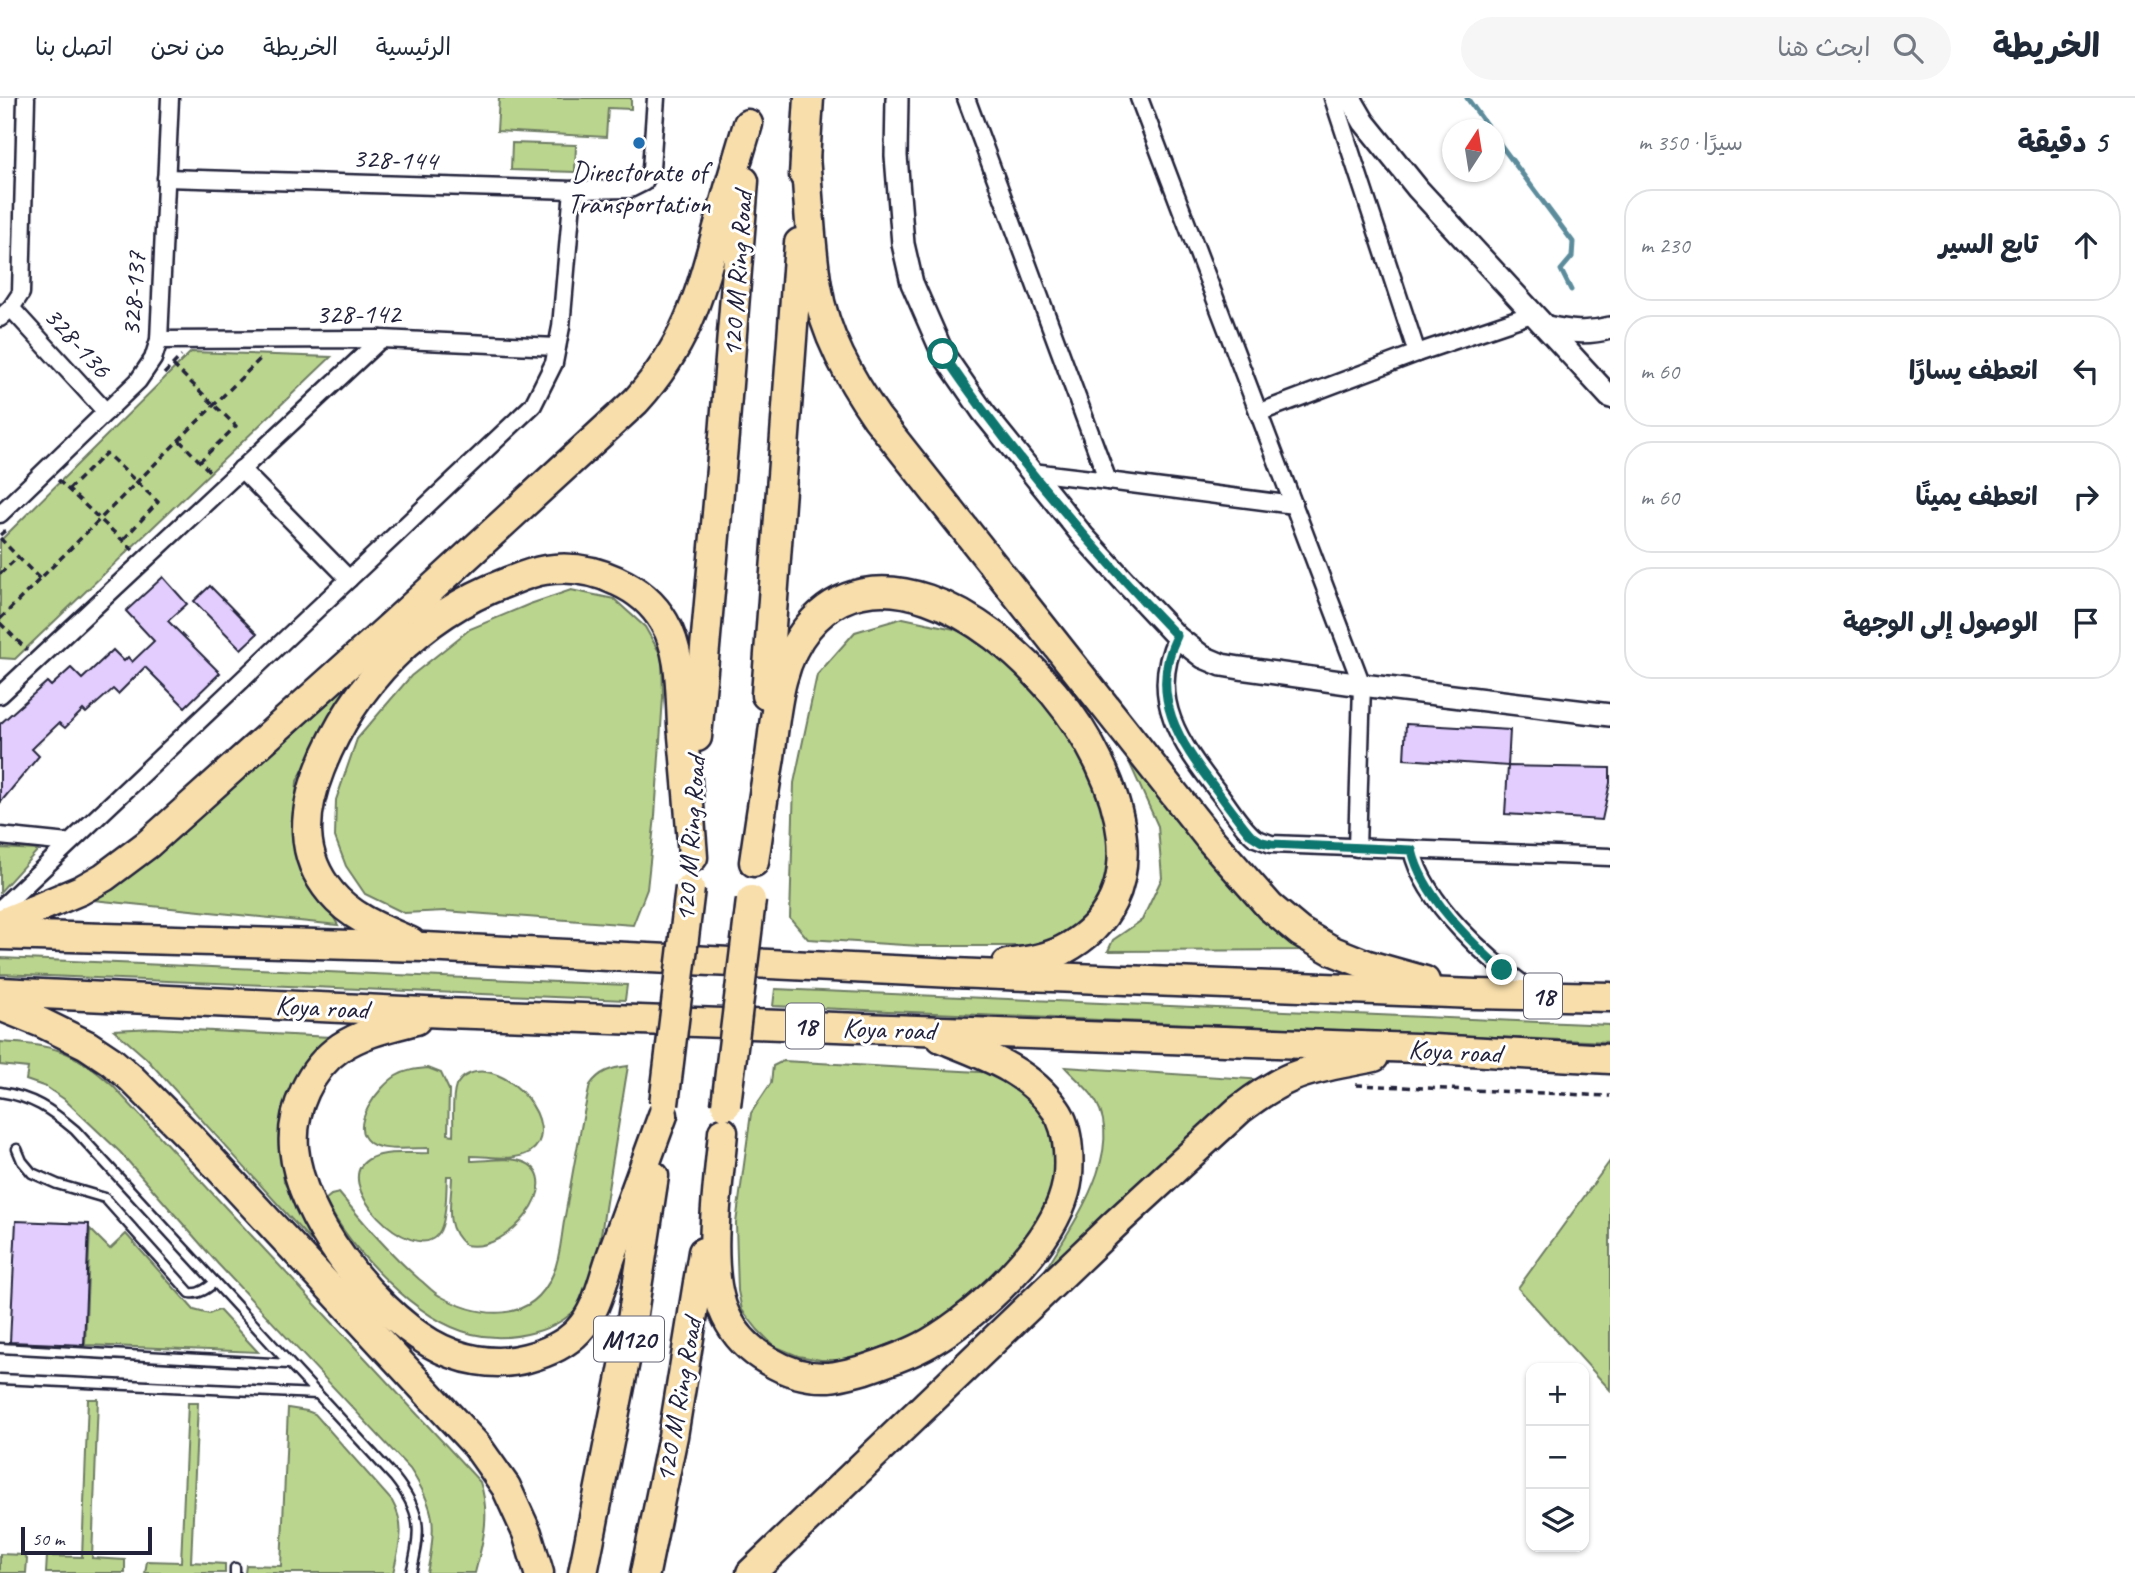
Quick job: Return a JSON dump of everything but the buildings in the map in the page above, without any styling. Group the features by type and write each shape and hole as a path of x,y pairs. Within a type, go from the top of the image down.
{"highway":[{"name":"120 M Ring Road","path":"645,1573 673,1436 724,1119 751,900 809,98"},
{"name":"120 M Ring Road","path":"583,1573 628,1346 664,1109 690,888 698,722 749,111"},
{"path":"0,924 81,890 116,869 148,844 391,626 643,393 676,347 695,306 749,111"},
{"path":"805,157 817,288 834,343 861,395 1209,838 1270,907 1316,942 1368,965 1475,994"},
{"path":"424,947 361,919 331,893 311,858 307,841 307,807 311,791 326,753 347,712 391,658 447,611 491,588 531,573 564,568 597,573 636,591 655,608 662,619 673,642 678,675 693,857"},
{"path":"754,862 781,684 792,652 808,626 840,601 866,592 880,591 920,597 968,620 1031,667 1082,729 1101,764 1114,802 1119,821 1122,861 1115,892 1108,906 1094,926 1076,942 1047,957 954,974"},
{"name":"Koya road","path":"0,935 424,947 954,974 1475,994"},
{"name":"Koya road","path":"0,992 446,1013 1416,1048 1610,1059"},
{"name":"18","path":"1475,994 1610,997"},
{"path":"0,1006 63,1032 111,1061 191,1138 477,1446 506,1488 527,1533 539,1573"},
{"path":"446,1013 372,1031 339,1048 319,1068 304,1091 298,1109 294,1146 296,1164 316,1215 333,1246 354,1275 404,1324 444,1350 473,1360 520,1360 552,1350 578,1331 596,1304 664,1109"},
{"path":"724,1119 715,1250 717,1283 725,1315 747,1345 769,1362 795,1373 831,1377 881,1364 928,1344 978,1308 1001,1287 1034,1248 1059,1209 1065,1194 1069,1161 1064,1128 1058,1112 1036,1087 994,1059 923,1030"},
{"path":"751,1573 1114,1225 1239,1110 1265,1091 1293,1077 1416,1048"}],"street":[{"path":"5,313 21,293 26,98"},
{"name":"328-137","path":"5,520 138,381 153,359 159,340 170,98"},
{"name":"328-144","path":"166,178 623,190 638,186 651,169 656,98"},
{"path":"897,98 896,156 904,244 912,283 943,354 983,412 1083,536 1177,636 1203,657 1222,665 1610,715"},
{"path":"966,98 1108,481"},
{"path":"1139,98 1362,685 1357,848"},
{"path":"1333,98 1417,353"},
{"path":"1350,98 1364,122 1418,189 1610,397"},
{"path":"0,909 533,405 554,363 561,327 573,190"},
{"name":"328-136","path":"5,313 106,412"},
{"path":"1258,413 1417,353 1539,321 1573,333 1610,328"},
{"path":"0,695 7,681 381,339"},
{"name":"328-142","path":"159,340 381,339 557,347"},
{"path":"241,469 349,579"},
{"path":"1032,472 1294,505"},
{"path":"1177,636 1165,671 1167,699 1172,717 1189,754 1255,838 1271,844 1610,857"},
{"path":"0,836 68,843"},
{"path":"1412,850 1426,882 1441,905 1466,934 1502,970 1538,996"}],"lane":[{"path":"0,1092 37,1101 75,1130 406,1491 419,1524 411,1573"},
{"path":"17,1149 22,1161 32,1173 57,1184 105,1198 190,1293 206,1290 215,1282"},
{"path":"0,1348 289,1364"},
{"path":"0,1379 317,1394"}],"path":[{"path":"163,375 188,348"},
{"path":"31,654 0,621 262,357"},
{"path":"173,365 236,426 200,461"},
{"path":"179,440 214,475"},
{"path":"68,490 106,453 158,502 123,540"},
{"path":"58,480 135,551"},
{"path":"5,520 0,537 40,579"},
{"path":"0,574 18,557"},
{"path":"1356,1085 1610,1096"}],"green space":[{"path":"499,98 631,98 631,109 608,108 606,137 497,131"},
{"path":"512,143 576,145 575,172 511,170"},
{"path":"191,352 331,357 15,659 0,658 0,541"},
{"path":"571,590 614,599 645,627 662,657 663,697 655,816 647,889 633,925 445,911 404,913 365,894 346,866 335,837 336,800 357,739 411,676 470,629"},
{"path":"903,618 954,629 996,647 1073,726 1119,828 1113,870 1094,912 1049,946 920,946 808,939 790,918 794,783 817,675 855,632"},
{"path":"386,639 333,715 297,781 295,814 319,891 338,925 93,900 132,875 202,813"},
{"path":"1117,735 1312,950 1108,951 1113,940 1142,920 1162,878 1158,826"},
{"path":"0,848 38,850 0,892"},
{"path":"0,958 627,985 625,1000 0,974"},
{"path":"775,989 1610,1025 1610,1042 773,1006"},
{"path":"154,1028 330,1037 309,1058 294,1080 285,1108 281,1147 284,1182 306,1220 311,1241 146,1058 114,1030"},
{"path":"0,1042 49,1047 61,1051 86,1064 113,1086 480,1482 485,1517 475,1573 427,1573 432,1543 432,1518 425,1496 410,1469 218,1264 120,1152 64,1099 46,1087 26,1080 28,1068 0,1065"},
{"path":"783,1061 997,1073 1034,1094 1050,1130 1057,1167 1046,1205 1029,1233 982,1294 931,1329 847,1360 821,1360 798,1356 774,1346 758,1330 742,1310 738,1291 736,1223 751,1113 771,1083 773,1066"},
{"path":"628,1066 601,1234 588,1291 576,1309 550,1327 519,1336 487,1337 450,1326 407,1299 368,1261 336,1220 325,1200 339,1193 397,1259 440,1296 456,1304 488,1312 519,1309 532,1302 544,1290 556,1267 590,1085 606,1071"},
{"path":"1065,1067 1266,1080 1042,1275 1092,1187 1101,1162 1104,1138 1102,1115 1091,1094"},
{"path":"428,1068 441,1073 449,1090 448,1134 453,1135 454,1092 465,1076 482,1072 498,1075 513,1084 536,1112 541,1127 539,1141 530,1152 509,1158 471,1156 471,1161 520,1161 536,1172 539,1185 536,1199 527,1214 499,1239 482,1245 465,1245 458,1238 453,1230 450,1213 452,1176 447,1176 445,1215 441,1229 426,1241 411,1239 394,1230 378,1217 365,1200 359,1184 360,1169 371,1158 392,1153 429,1153 429,1148 390,1149 375,1146 364,1136 362,1127 368,1107 389,1081 404,1072"},
{"path":"1610,1161 1610,1390 1589,1367 1589,1363 1586,1363 1518,1288"},
{"path":"90,1229 110,1249 126,1234 194,1310 209,1314 219,1310 258,1352 85,1345"},
{"path":"88,1399 98,1399 92,1558 125,1560 125,1573 46,1573 47,1556 82,1557"},
{"path":"188,1403 198,1403 191,1562 225,1564 225,1573 145,1573 147,1561 181,1562"},
{"path":"288,1408 315,1414 392,1501 400,1528 393,1573 245,1573 246,1565 281,1566"},
{"path":"0,1554 24,1555 27,1559 26,1573 0,1573"}],"waterway":[{"path":"1467,98 1482,119"},
{"path":"1505,151 1573,242 1572,257 1561,270 1571,290"}],"place":[{"name":"Directorate of Transportation","path":"639,143"}],"route":[{"path":"943,354 983,412 1083,536 1177,636 1165,671 1167,699 1179,736 1189,754 1251,835 1271,844 1412,850 1418,869 1441,905 1471,941 1502,970"}]}
